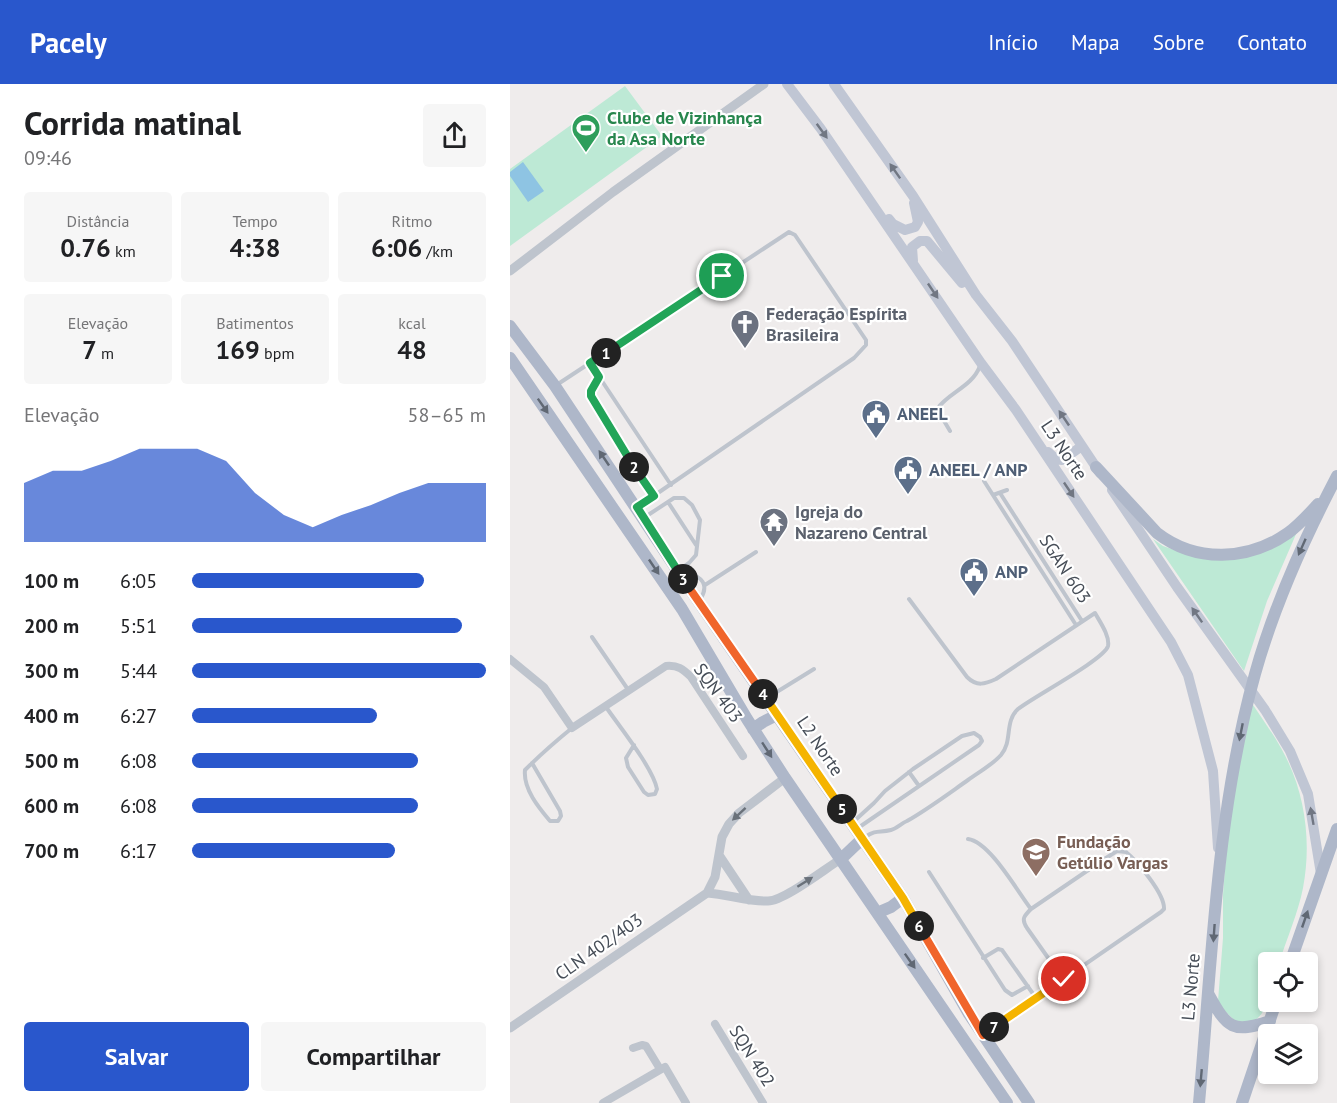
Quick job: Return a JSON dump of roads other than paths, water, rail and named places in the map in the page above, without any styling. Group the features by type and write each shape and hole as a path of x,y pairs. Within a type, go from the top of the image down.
{"main road":[{"name":"L3 Norte","path":"787,84 913,261 1171,642 1188,675 1213,771 1218,875"},
{"name":"L3 Norte","path":"834,84 913,196 976,295 1012,341 1290,751 1308,794 1321,874"},
{"path":"858,182 893,224 905,230 915,228 918,222 913,196"},
{"path":"913,261 912,247 927,241 960,281 976,295"},
{"name":"L2 Norte","path":"510,326 555,386 699,602 903,898 983,1035 1029,1103"},
{"path":"510,358 676,600 785,778 1007,1103"},
{"path":"1037,442 1056,459 1062,460 1082,446"},
{"path":"1096,467 1146,522 1168,542 1191,551 1211,554 1235,556 1270,544 1290,532 1327,494"},
{"name":"L3 Norte","path":"1199,1103 1218,875 1245,714 1255,672 1289,577 1337,476"},
{"path":"753,729 777,715"},
{"path":"841,858 856,830"},
{"name":"L3 Norte","path":"1294,952 1321,874 1333,854 1337,830"},
{"path":"877,913 903,898"},
{"path":"1209,994 1220,1015 1234,1028 1244,1029 1270,1021"},
{"path":"1242,1103 1273,1012"}],"street":[{"path":"510,271 613,192 764,84"},
{"path":"510,659 544,687 572,728"},
{"name":"SQN 403","path":"572,728 666,666 675,665 691,676 743,756"},
{"path":"785,778 739,813 729,824 722,837 715,877 707,893 731,895 749,900 773,901 841,858"},
{"path":"718,855 749,900"},
{"name":"CLN 402/403","path":"510,1028 707,893"},
{"name":"SQN 402","path":"715,1024 763,1103"},
{"path":"633,1048 646,1046 660,1069"},
{"path":"603,1103 665,1067 686,1103"}],"lane":[{"path":"555,386 789,232 795,235 866,340 866,345 854,358 654,496 641,512"},
{"path":"590,363 671,485"},
{"path":"951,430 938,409 942,402 975,376 981,363"},
{"path":"599,377 591,391 593,401 654,496"},
{"name":"SGAN 603","path":"984,481 1076,625 1082,621 1000,493"},
{"path":"993,495 1007,490"},
{"path":"641,512 674,498 684,498 692,505 700,520 696,555 681,574"},
{"path":"668,502 697,546"},
{"path":"705,585 756,552"},
{"path":"681,574 694,575 700,578 705,585 705,592 699,602"},
{"path":"909,599 967,677 979,684 996,679 1076,625"},
{"path":"856,830 890,830 939,801 1000,755 1008,745 1010,721 1015,713 1028,701 1106,652 1108,642 1095,613 1082,621"},
{"path":"592,637 629,691"},
{"path":"766,699 814,669"},
{"path":"606,707 633,746 655,782 657,792 651,795 639,786 628,767 626,758 633,746"},
{"name":"SQN 403","path":"532,763 572,728"},
{"path":"974,733 980,737 982,741 979,745 856,830 885,791 909,772 962,736 974,733"},
{"path":"532,763 561,816 558,821 550,821 531,794 524,775 532,763"},
{"path":"909,772 919,786"},
{"path":"968,838 979,842 986,849 1030,909"},
{"path":"983,1035 1161,912 1165,906 1157,889 1131,856 1121,850 1030,909 1024,916 1024,923 1064,979"},
{"path":"929,872 1009,994 1016,994 1028,986"},
{"path":"984,958 994,951 1002,950 1036,998"}],"water":[{"path":"523,162 544,191 528,202 510,176 510,172"}],"place":[{"name":"Clube de Vizinhança da Asa Norte","path":"586,154"},
{"name":"Federação Espírita Brasileira","path":"745,350"},
{"name":"ANEEL","path":"876,440"},
{"name":"ANEEL / ANP","path":"908,496"},
{"name":"Igreja do Nazareno Central","path":"774,548"},
{"name":"ANP","path":"974,598"},
{"name":"Fundação Getúlio Vargas","path":"1036,878"}]}
